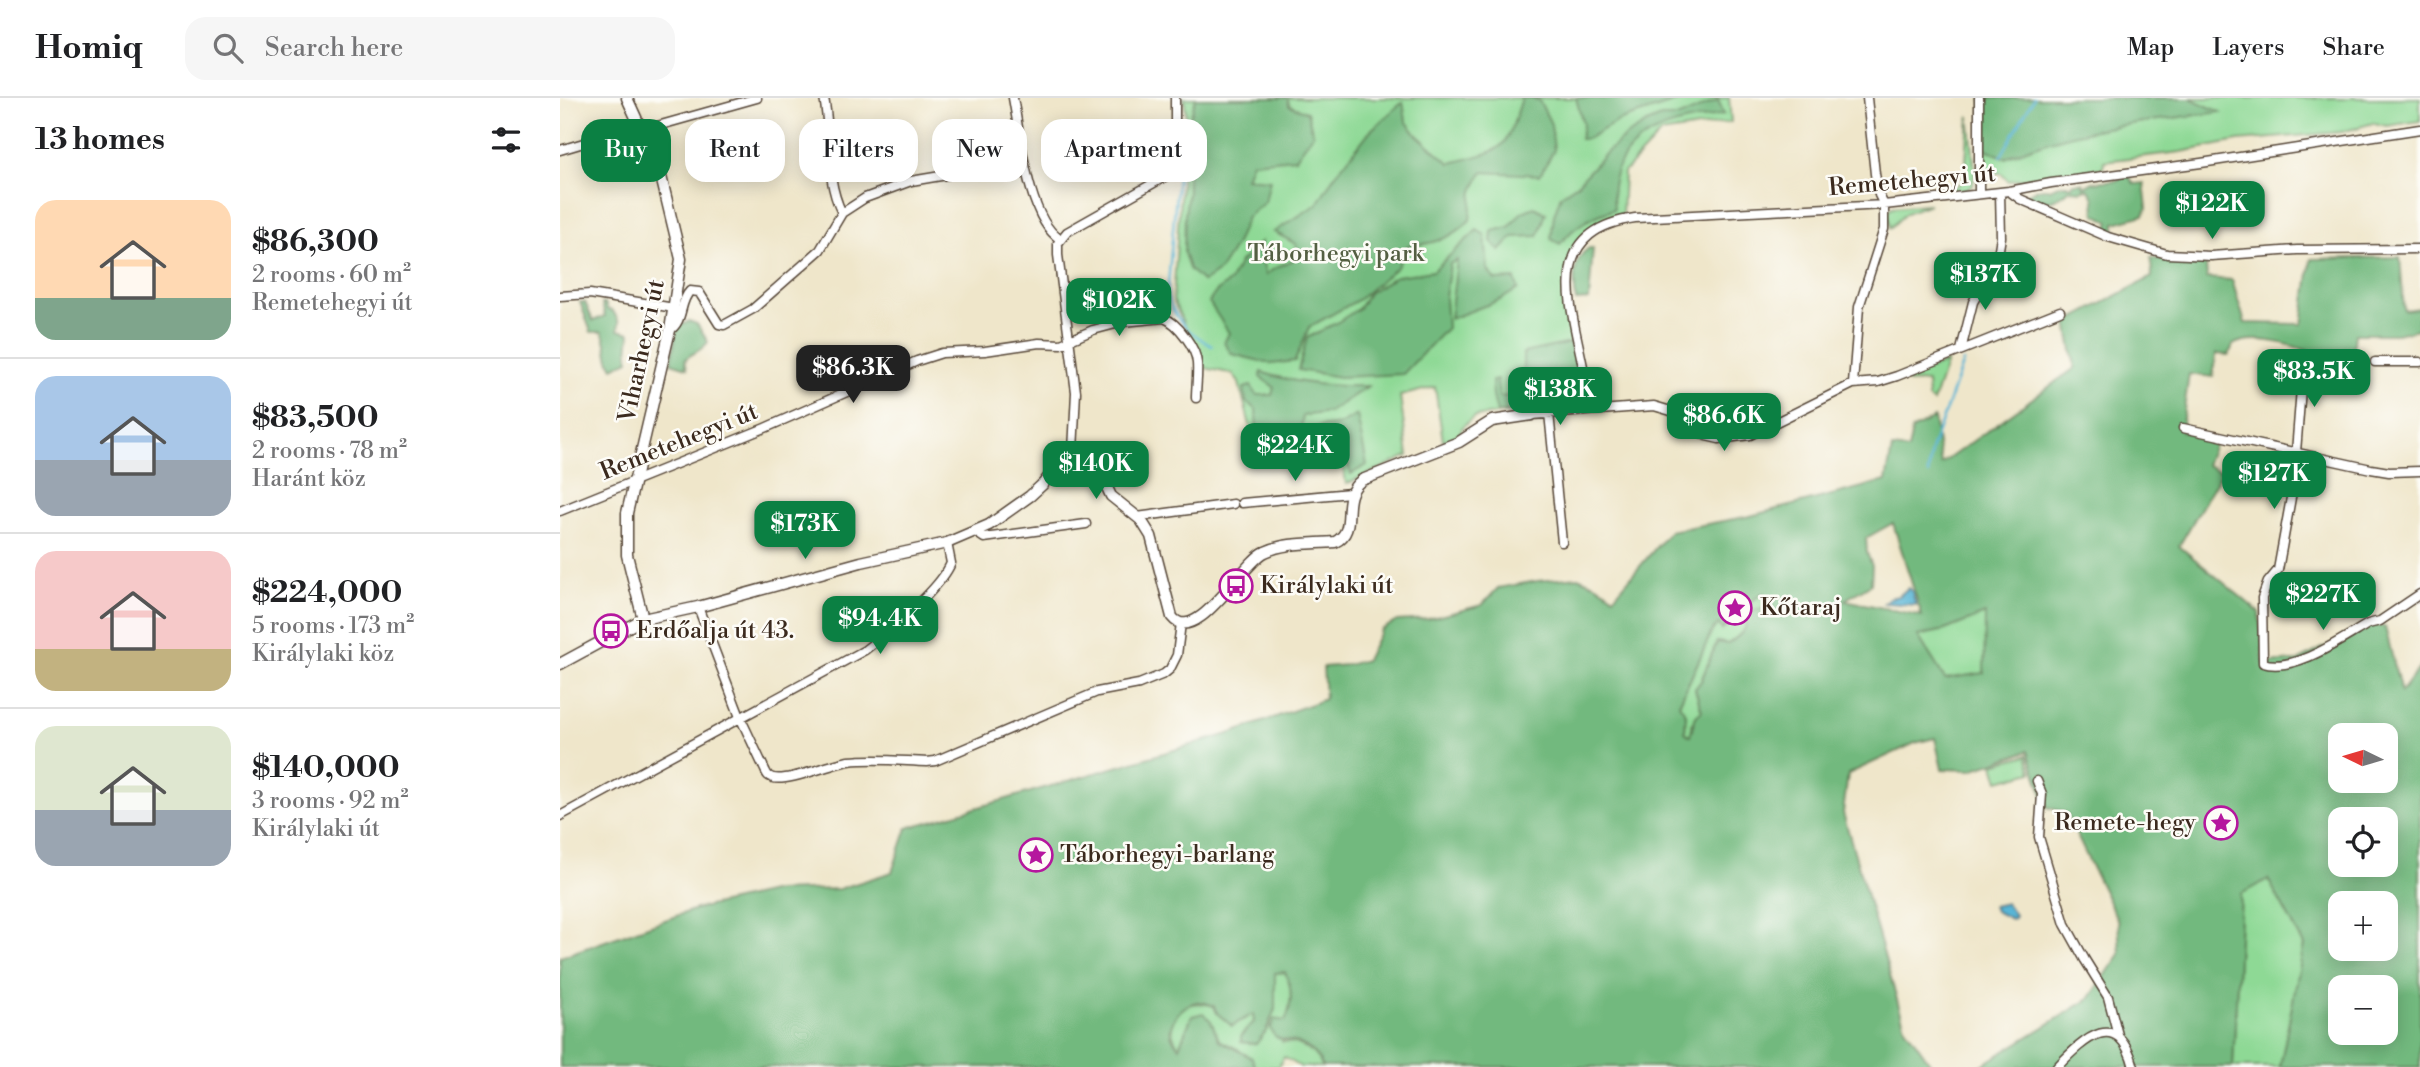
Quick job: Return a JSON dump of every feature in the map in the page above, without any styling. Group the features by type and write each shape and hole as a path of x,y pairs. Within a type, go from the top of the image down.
{"street":[{"name":"Viharhegyi út","path":"627,98 638,119"},
{"path":"671,120 757,98"},
{"path":"824,98 829,127 830,173 834,195 842,213"},
{"path":"1013,98 1017,119"},
{"path":"1073,451 1077,409 1058,255 1060,239 1067,232 1172,174 1176,166 1175,98"},
{"path":"1853,384 1858,307 1884,229 1884,205 1875,174 1867,98"},
{"path":"1979,98 1979,194"},
{"name":"Remetehegyi út","path":"1586,410 1586,381 1569,302 1568,280 1575,255 1592,233 1609,223 1635,218 1884,205 2004,192 2420,130"},
{"path":"560,150 581,144"},
{"path":"1027,173 1039,215 1060,239"},
{"path":"670,330 678,323 685,297 690,291 699,292 719,324 724,325 753,310 820,250 842,213 865,198 911,181 932,177"},
{"name":"Viharhegyi út","path":"643,619 627,555 627,513 670,330 681,258 663,182"},
{"path":"1961,350 1973,302 1997,261 2004,192 2108,237 2167,254 2199,256 2297,250 2420,249"},
{"path":"560,296 590,294 674,308"},
{"path":"560,664 643,619 698,607 861,562 947,543 975,531 1030,496 1062,459 1079,450 1092,456 1111,496 1147,527 1155,545 1172,617 1181,623 1189,624 1205,615 1264,552 1341,540 1348,528 1350,493 1362,480 1459,442 1492,421 1549,413 1654,406 1671,411 1706,436 1719,439 1750,435 1853,384 1878,382 1896,376 2060,311"},
{"name":"Remetehegyi út","path":"560,511 765,428 932,356 1039,343 1061,344 1093,330 1123,322 1164,318 1170,320 1194,352 1197,362 1196,398"},
{"path":"2375,362 2420,362"},
{"path":"2302,363 2298,453 2276,574 2262,598 2263,663 2270,665 2298,661 2368,624 2380,621 2420,594"},
{"path":"1549,413 1562,542"},
{"path":"2183,428 2389,472 2420,471"},
{"path":"1138,517 1350,493"},
{"path":"975,531 984,538 1086,524"},
{"path":"560,816 846,661 886,633 942,580 951,563 947,543"},
{"path":"698,607 740,718 767,775 774,778 870,759 935,761 1097,692 1139,684 1170,669 1177,655 1181,623"},
{"path":"721,727 735,726 747,733"},
{"path":"2037,781 2042,794 2039,837 2065,924 2108,997 2118,1035 2128,1048 2134,1067"},
{"path":"2057,1067 2088,1038 2105,1032 2118,1035"}],"green space":[{"name":"Táborhegyi park","path":"1184,98 1729,98 1731,122 1661,133 1624,172 1622,216 1597,224 1584,235 1570,257 1566,281 1580,403 1474,417 1463,426 1459,435 1443,441 1435,387 1400,396 1408,456 1346,484 1338,443 1330,445 1327,436 1284,446 1282,439 1254,441 1239,383 1233,374 1200,367 1173,300 1181,182 1207,182 1207,119 1186,119"},
{"path":"1196,98 1288,98 1289,105 1307,112 1313,134 1296,158 1252,162 1246,178 1270,180 1265,202 1247,217 1235,246 1219,271 1203,282 1189,269 1184,253 1188,182 1207,182 1207,119 1189,119"},
{"path":"1522,98 1539,100 1551,124 1554,150 1540,175 1482,172 1473,191 1470,220 1456,232 1441,239 1407,246 1397,267 1358,300 1309,327 1295,361 1272,364 1232,354 1224,343 1229,333 1209,302 1216,292 1230,281 1240,262 1261,242 1260,254 1266,275 1298,257 1296,244 1274,232 1317,204 1333,178 1370,131 1403,102 1406,121 1418,136 1450,163 1482,155 1500,146 1511,130"},
{"path":"1576,98 1688,98 1618,121 1587,139 1580,139 1583,124"},
{"path":"1982,98 2190,98 2220,112 2083,132 2005,158 1982,147"},
{"path":"2190,98 2420,98 2420,121 2387,126 2373,123 2342,132 2238,141 2181,152 2104,161 2103,168 2008,181 2001,173 1988,173 1982,168 1982,147 2005,158 2083,132 2218,112"},
{"path":"1718,100 1724,114 1671,126 1640,141 1627,152 1618,167 1613,186 1614,209 1584,222 1560,244 1551,239 1554,215 1561,195 1577,184 1626,136 1661,117 1679,117"},
{"path":"1969,116 1975,172 1973,184 1965,190 1943,192 1943,188 1959,184 1965,176"},
{"path":"2129,176 2134,184 2144,183 2147,208 2144,215 2115,223 2113,233 2107,230 2110,222 2095,214 2094,198 2088,189 2070,189 2055,199 2042,202 2025,198 2040,189 2072,186 2074,183 2083,183 2084,187 2093,182 2118,180"},
{"path":"1929,204 1906,213 1890,228 1888,212 1892,207"},
{"path":"1534,207 1546,213 1538,236 1513,237 1500,251 1491,241 1492,231 1509,227 1522,212"},
{"path":"1477,230 1485,235 1488,270 1495,280 1515,279 1518,289 1500,300 1450,319 1457,260 1450,264 1445,297 1447,328 1403,374 1340,377 1298,370 1307,338 1359,308 1369,293 1396,276 1433,271"},
{"path":"1589,248 1593,248 1589,300 1576,301 1576,265"},
{"path":"2400,257 2404,310 2420,308 2418,329 2397,334 2355,334 2351,370 2312,365 2310,352 2271,341 2250,340 2233,345 2229,355 2216,354 2213,377 2189,374 2181,431 2216,440 2206,465 2222,472 2179,546 2259,612 2264,663 2298,661 2368,624 2385,627 2401,692 2420,667 2420,1067 2280,1067 2304,945 2268,879 2241,894 2233,1067 1979,1067 2089,999 2120,954 2118,921 2066,813 2047,807 2028,751 1971,770 1942,769 1935,738 1915,743 1848,774 1843,813 1905,1027 1933,1067 1323,1067 1306,1047 1278,1038 1270,1028 1274,1019 1285,1021 1290,1009 1291,990 1285,972 1275,973 1275,1009 1266,1031 1256,1044 1241,1042 1241,1036 1254,1022 1253,1014 1232,1026 1217,1013 1214,1006 1203,1002 1186,1006 1171,1026 1173,1038 1179,1047 1192,1016 1203,1013 1211,1021 1219,1040 1252,1058 1255,1067 560,1067 560,957 696,909 776,891 839,889 892,872 907,828 1232,733 1325,699 1323,667 1366,660 1381,630 1397,621 1428,619 1482,605 1498,588 1537,581 1578,577 1597,585 1614,597 1670,531 1750,516 1886,481 1892,448 1908,450 1912,430 1934,418 1941,464 2075,368 2067,322 2152,277 2151,258 2206,265 2207,278 2232,280 2245,323 2302,324 2311,259","holes":["1893,523 1922,616 1845,600 1871,584 1872,566 1867,553 1866,538","1763,593 1767,601 1764,608 1754,610 1747,616 1742,633 1728,644 1717,642 1695,689 1702,711 1696,716 1690,736 1685,732 1686,714 1679,704 1713,629 1719,624 1722,630","1985,614 1984,673 1945,679 1918,636 1945,630"]},
{"path":"580,302 585,302 593,321 605,316 602,304 605,303 608,310 613,311 619,322 618,330 630,333 629,360 613,368 602,332 591,332"},
{"path":"689,321 697,324 708,342 685,360 687,368 671,363 677,327"},
{"path":"1570,343 1579,376 1580,403 1497,413 1492,381 1497,380 1499,397 1541,392 1539,374 1523,371 1523,353"},
{"path":"1947,362 1933,402 1928,398 1927,382 1908,383 1907,378"},
{"path":"1261,372 1314,384 1368,386 1329,412 1303,416 1301,429 1341,424 1357,415 1367,465 1351,474 1340,441 1333,431 1291,442 1287,439 1257,438 1256,409 1246,402 1244,388 1251,386 1257,395 1272,395 1274,387 1260,377"},
{"path":"1763,592 1767,601 1764,608 1755,610 1741,633 1728,644 1717,642 1695,689 1702,712 1692,724 1691,736 1685,733 1686,714 1679,704 1713,629 1719,624 1722,630"},
{"path":"1985,614 1985,673 1945,679 1918,636 1945,630"},
{"path":"2027,755 2032,772 1999,781 1994,764"},
{"path":"2268,879 2304,945 2280,1067 2233,1067 2241,894"},
{"path":"1286,972 1291,998 1282,1042 1306,1048 1323,1067 1301,1067 1284,1057 1278,1067 1255,1067 1238,1049 1219,1040 1211,1021 1192,1017 1179,1047 1172,1028 1174,1020 1184,1007 1193,1004 1214,1006 1217,1013 1232,1026 1253,1014 1254,1022 1241,1036 1241,1041 1256,1044 1266,1031 1275,1009 1275,973"}],"water":[{"path":"1908,588 1912,591 1916,605 1884,603 1889,598 1899,596"},
{"path":"2006,903 2015,915 2014,918 1995,911 1993,906"}],"waterway":[{"path":"1179,98 1179,119"},
{"path":"2001,156 2034,98"},
{"path":"1177,182 1167,296 1174,313 1184,326 1212,346"},
{"path":"1928,474 1931,451 1963,362"}],"place":[{"name":"Királylaki út","path":"1236,586"},
{"name":"Kőtaraj","path":"1735,608"},
{"name":"Erdőalja út 43.","path":"611,631"},
{"name":"Remete-hegy","path":"2221,823"},
{"name":"Táborhegyi-barlang","path":"1036,855"}]}
